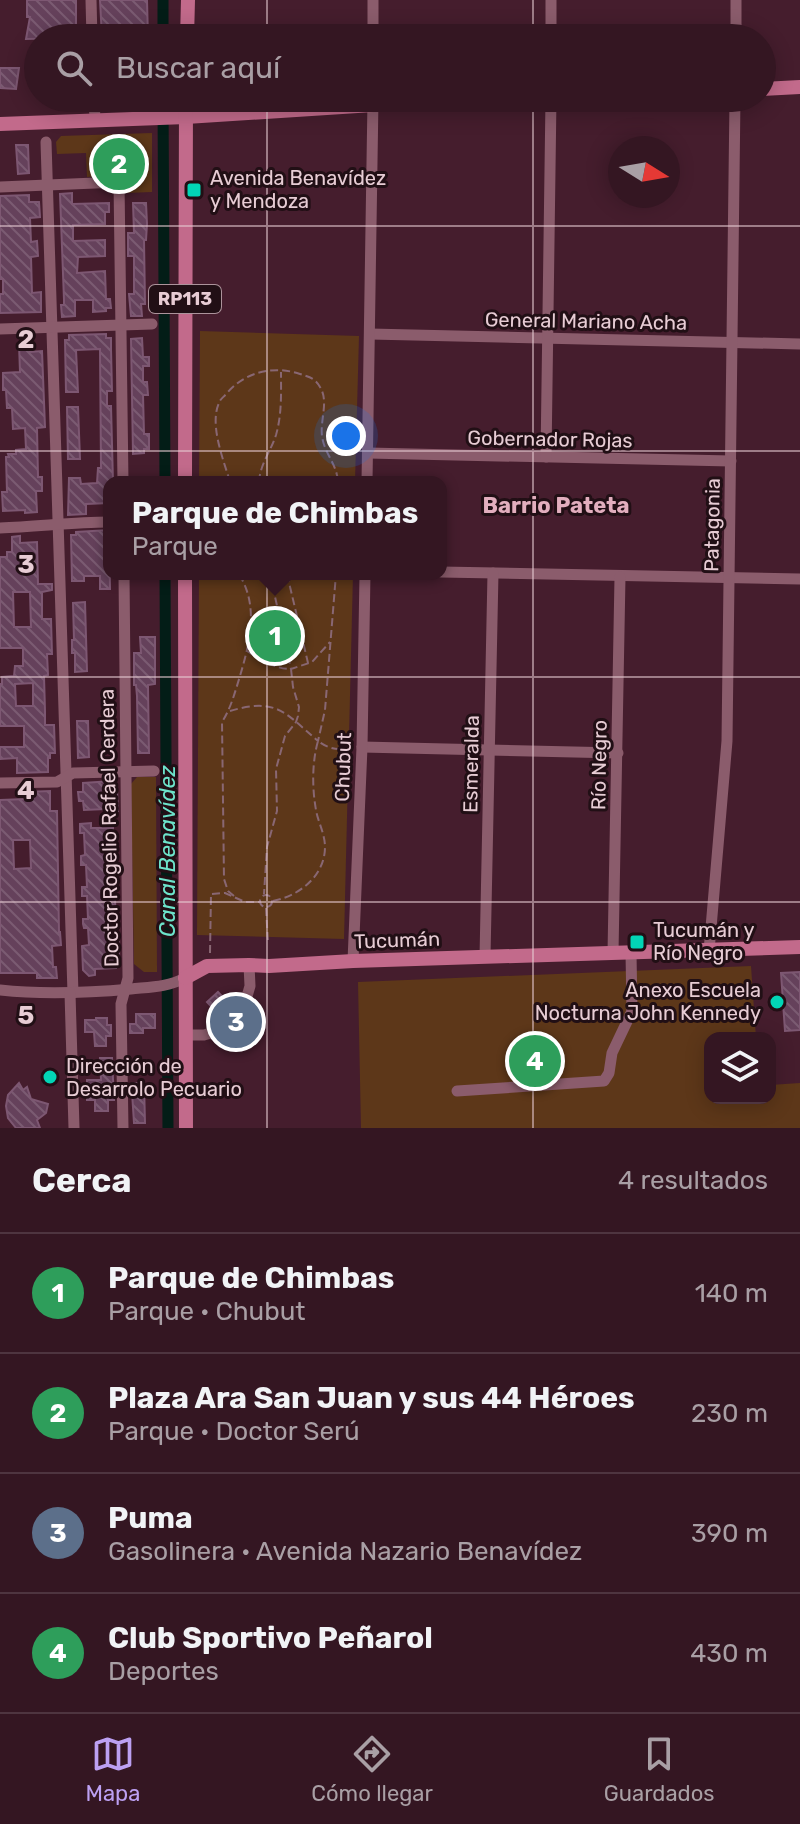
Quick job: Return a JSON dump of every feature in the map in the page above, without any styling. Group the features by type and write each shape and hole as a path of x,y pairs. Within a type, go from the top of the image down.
{"main road":[{"path":"187,24 188,0"},
{"path":"776,88 800,87"},
{"name":"RP113","path":"185,476 186,112"},
{"path":"0,124 248,112"},
{"path":"185,580 173,983 185,1035 186,1128"},
{"name":"Tucumán","path":"173,983 207,966 800,947"}],"street":[{"path":"91,0 92,24"},
{"path":"373,0 373,24"},
{"path":"551,0 551,24"},
{"path":"736,0 736,24"},
{"path":"95,112 95,120"},
{"path":"367,476 373,112"},
{"path":"546,457 551,112"},
{"name":"Patagonia","path":"709,951 727,741 735,112"},
{"path":"46,142 74,1128"},
{"path":"0,187 119,182 123,476"},
{"path":"0,329 152,324"},
{"name":"General Mariano Acha","path":"370,334 800,344"},
{"name":"Gobernador Rojas","path":"368,453 731,461"},
{"path":"0,528 103,522"},
{"path":"447,572 800,579"},
{"name":"Esmeralda","path":"485,957 493,573"},
{"name":"Río Negro","path":"613,953 620,577"},
{"name":"Doctor Rogelio Rafael Cerdera","path":"123,1128 121,1004 128,978 124,580"},
{"name":"Chubut","path":"353,961 365,580"},
{"path":"362,747 618,753"},
{"path":"0,783 57,782 73,773 154,771"},
{"path":"457,1091 604,1081 609,1073 612,1053 632,1011 631,953"},
{"path":"241,1017 250,986 249,965"},
{"name":"Tucumán","path":"0,990 71,993 173,983"},
{"path":"185,1035 204,1035 231,1027"}],"path":[{"path":"260,476 278,426 281,370"},
{"path":"228,476 217,442 219,403 246,376 281,370 313,378 322,389 321,433 337,476"},
{"path":"234,896 228,891 224,879 222,722 229,711 252,624 250,600 243,580"},
{"path":"260,902 264,894 267,847 277,811 276,769 285,736 296,722 299,707 271,580"},
{"path":"288,580 308,665"},
{"path":"266,907 273,901 293,895 309,883 321,868 325,844 316,808 314,755 325,710 336,580"},
{"path":"247,651 273,666 291,669 308,665 331,641"},
{"path":"229,711 259,704 279,708 326,747 338,750 362,747"},
{"path":"210,953 211,894 225,893 245,902 260,902 266,907 268,943"},
{"path":"264,894 273,901"}],"shaded area":[{"path":"152,133 152,192 126,193 124,175 87,177 86,153 57,154 56,142 61,136"},
{"path":"200,331 359,336 355,476 199,476"},
{"path":"199,580 353,580 344,939 197,935"},
{"path":"137,777 156,777 157,972 144,972 134,964 131,784"},
{"path":"751,966 756,1032 704,1032 704,1104 776,1104 776,1085 800,1083 800,1128 361,1128 358,982"}],"building":[{"path":"27,0 76,0 76,24 29,24 30,17 27,17"},
{"path":"100,0 147,0 148,24 101,24"},
{"path":"0,68 19,68 16,89 0,88"},
{"path":"16,145 28,145 29,173 18,174"},
{"path":"72,193 72,204 109,203 105,224 73,225 73,241 105,240 105,256 78,257 77,273 105,271 106,299 110,299 111,308 93,312 93,300 75,300 75,316 62,317 60,194"},
{"path":"29,195 29,202 39,202 40,217 30,218 31,242 37,241 38,256 31,257 32,293 41,292 41,312 0,313 3,279 0,279 0,196"},
{"path":"133,203 146,203 145,304 141,304 142,316 131,316 129,294 134,294 134,256 128,256 128,233 134,233"},
{"path":"106,334 106,338 111,338 112,391 107,391 107,406 111,406 113,476 103,476 103,503 86,504 86,514 68,515 69,478 80,478 81,484 97,483 98,468 101,468 100,349 76,350 78,392 66,392 65,340 69,340 69,335"},
{"path":"142,338 143,357 149,357 149,366 143,366 143,382 147,382 148,395 143,395 144,434 149,434 149,449 133,454 131,339"},
{"path":"19,344 30,344 30,352 42,351 45,427 37,428 38,477 42,477 42,491 36,491 37,512 25,513 25,510 3,511 2,492 7,492 6,457 16,454 16,450 26,449 25,428 13,429 12,408 7,408 6,390 3,390 3,373 20,372"},
{"path":"67,407 78,407 80,459 68,459"},
{"path":"103,530 103,580 110,580 110,589 100,589 100,576 84,576 84,581 72,581 71,535 76,535 76,532"},
{"path":"20,536 20,543 37,542 38,584 52,584 52,590 42,592 42,619 51,619 52,654 47,654 48,675 44,676 45,725 54,725 55,753 50,753 48,758 48,772 17,773 17,758 0,759 0,747 24,747 24,726 0,726 2,677 14,676 15,666 23,666 23,648 0,648 0,557 7,557 7,552 12,552 12,537","holes":["13,592 30,592 31,627 14,627","33,683 33,706 16,706 15,684"]},
{"path":"85,602 87,671 75,672 75,653 72,653 73,603"},
{"path":"140,637 155,637 155,684 148,685 149,753 138,753 134,653 141,653"},
{"path":"77,721 88,721 89,757 78,758"},
{"path":"112,781 112,791 117,791 118,811 84,810 78,792 83,792 83,783"},
{"path":"50,791 50,811 57,811 61,945 52,946 57,978 37,978 37,973 0,973 0,800 26,799 26,792","holes":["13,840 30,840 31,868 14,869"]},
{"path":"91,823 91,828 113,828 119,959 116,959 116,968 95,969 95,975 89,976 83,970 82,946 89,945 88,928 84,928 83,924 83,919 88,919 87,896 82,896 82,887 87,887 86,865 81,865 81,856 85,855 84,833 80,833 80,824"},
{"path":"800,972 800,1030 785,1031 781,973"},
{"path":"218,992 234,1009 233,1019 224,1020 207,1002"},
{"path":"136,1014 155,1014 155,1028 143,1028 143,1033 130,1033 130,1024 136,1024"},
{"path":"107,1018 107,1025 111,1025 111,1036 106,1036 106,1046 95,1046 94,1032 85,1032 85,1020"},
{"path":"100,1058 112,1058 114,1100 108,1100 108,1111 95,1111 95,1100 87,1100 87,1080 101,1080"},
{"path":"19,1083 23,1090 27,1087 31,1099 48,1104 46,1113 37,1120 40,1128 16,1128 8,1118 8,1095"},
{"path":"133,1083 144,1083 145,1123 134,1123"}],"waterway":[{"name":"Canal Benavídez","path":"163,0 163,24"},
{"name":"Canal Benavídez","path":"163,112 165,476"},
{"name":"Canal Benavídez","path":"165,580 168,1128"}],"place":[{"name":"Plaza Ara San Juan y sus 44 Héroes","path":"119,164"},
{"name":"Avenida Benavídez y Mendoza","path":"194,190"},
{"name":"Parque de Chimbas","path":"275,636"},
{"name":"Tucumán y Río Negro","path":"637,942"},
{"name":"Anexo Escuela Nocturna John Kennedy","path":"777,1002"},
{"name":"Puma","path":"236,1022"},
{"name":"Club Sportivo Peñarol","path":"535,1061"},
{"name":"Dirección de Desarrolo Pecuario","path":"50,1077"}],"district":[{"name":"Barrio Pateta","path":"556,505"}]}
